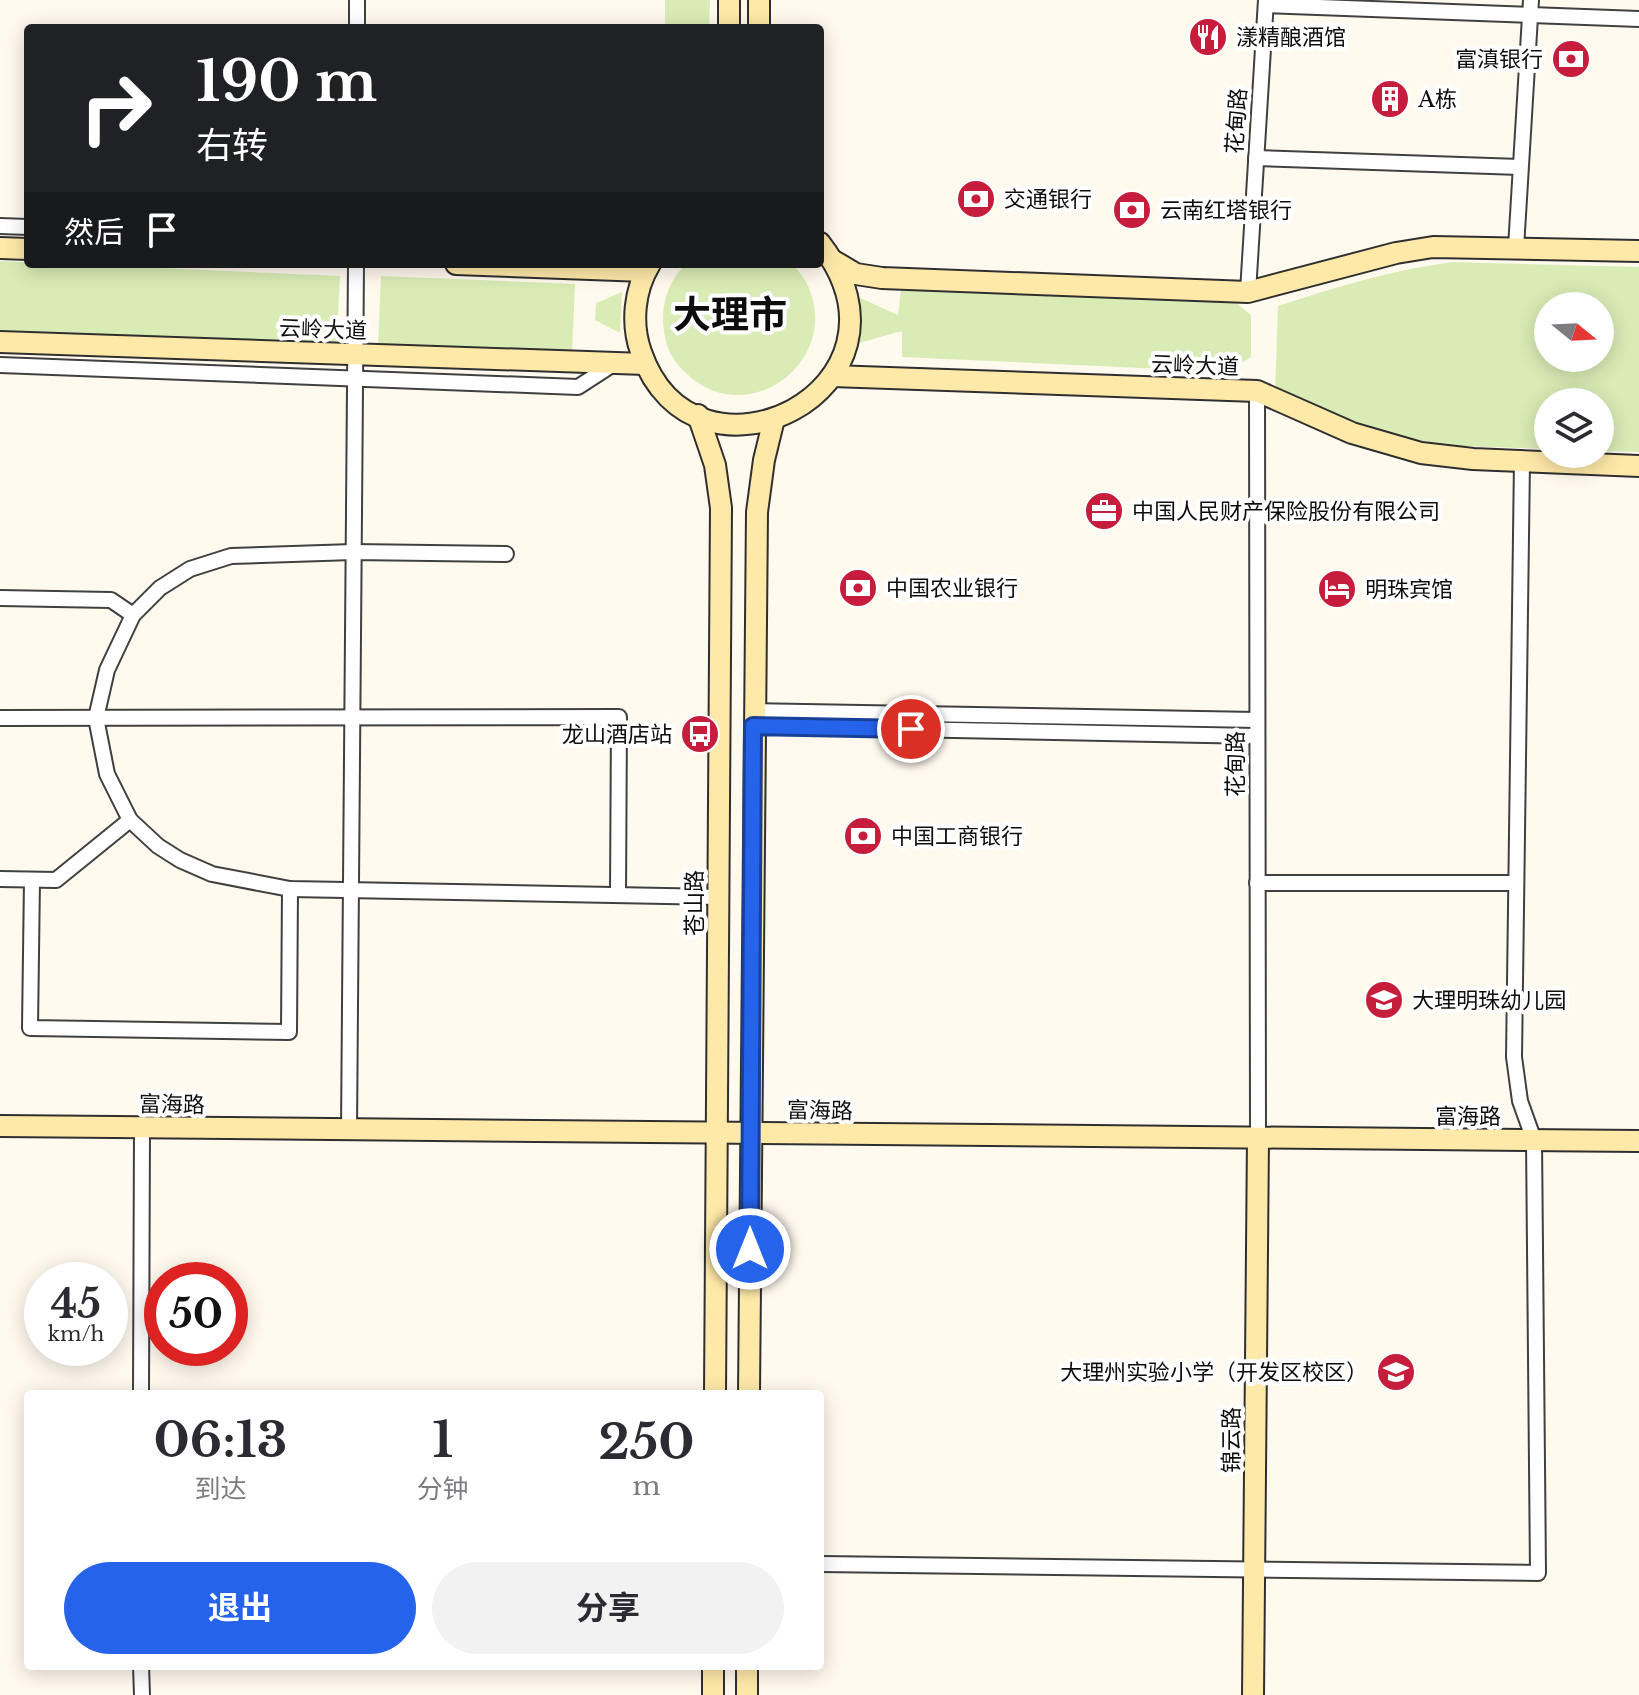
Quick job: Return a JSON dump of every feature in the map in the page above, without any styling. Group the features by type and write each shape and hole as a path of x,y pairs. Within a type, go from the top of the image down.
{"street":[{"path":"357,0 357,24"},
{"path":"729,0 729,24"},
{"path":"759,0 759,24"},
{"path":"1516,248 1531,0"},
{"path":"1266,2 1530,17 1639,19"},
{"name":"花甸路","path":"1248,292 1266,2"},
{"path":"1256,158 1520,167"},
{"path":"0,226 24,227"},
{"path":"834,261 856,274 882,278 1248,292 1412,250 1454,246 1639,251"},
{"path":"0,248 24,249"},
{"path":"648,268 638,294 635,317 637,341 645,364 669,396 698,415 722,423 743,425 774,419 811,400 832,376 844,348 850,318 845,289 834,261 824,248"},
{"path":"349,1130 356,268"},
{"name":"云岭大道","path":"0,342 645,364"},
{"path":"0,365 578,387 615,363"},
{"name":"云岭大道","path":"832,376 1257,391 1340,428 1401,449 1445,456 1639,466"},
{"name":"花甸路","path":"1257,391 1258,1138"},
{"name":"苍山路","path":"698,415 715,465 721,508 715,1390"},
{"path":"749,1390 757,501 774,419"},
{"path":"824,1564 1538,1573 1534,1140 1520,1101 1514,1057 1522,461"},
{"path":"506,554 353,552 231,556 190,569 160,588 133,615 107,670 96,718 107,774 130,820 158,846 212,874 290,889 718,897"},
{"path":"0,598 111,600 133,615"},
{"path":"0,718 619,717 618,895"},
{"path":"753,718 1257,720"},
{"path":"753,718 1257,736"},
{"path":"0,879 56,880 130,820"},
{"path":"32,880 30,1028 289,1032 290,889"},
{"path":"1257,883 1516,883"},
{"name":"富海路","path":"0,1126 1639,1141"},
{"path":"141,1390 142,1128"},
{"name":"锦云路","path":"1253,1695 1258,1138"},
{"path":"141,1670 142,1695"},
{"path":"713,1670 713,1695"},
{"path":"747,1670 747,1695"}],"green space":[{"path":"665,0 710,0 709,24 665,24"},
{"path":"0,261 24,262 24,268 159,268 340,276 336,353 0,338"},
{"path":"1452,262 1639,267 1639,452 1614,451 1614,388 1534,388 1534,448 1437,445 1403,438 1275,393 1278,306 1408,270"},
{"path":"683,268 796,268 807,284 815,312 812,338 801,361 783,380 761,391 736,395 710,390 686,373 671,354 664,331 663,312 667,294"},
{"path":"381,276 575,284 572,353 378,345"},
{"path":"901,289 1230,298 1251,315 1251,357 1227,372 902,357 902,331 855,344 856,296 898,315"},
{"path":"622,292 620,333 595,320 596,303"}],"place":[{"name":"漾精酿酒馆","path":"1208,37"},
{"name":"富滇银行","path":"1571,59"},
{"name":"A栋","path":"1390,99"},
{"name":"交通银行","path":"976,199"},
{"name":"云南红塔银行","path":"1132,210"},
{"name":"中国人民财产保险股份有限公司","path":"1104,511"},
{"name":"中国农业银行","path":"858,588"},
{"name":"明珠宾馆","path":"1337,589"},
{"name":"龙山酒店站","path":"700,734"},
{"name":"中国工商银行","path":"863,836"},
{"name":"大理明珠幼儿园","path":"1384,1000"},
{"name":"大理州实验小学（开发区校区）","path":"1396,1372"}],"district":[{"name":"大理市","path":"730,315"}],"route":[{"path":"750,1249 753,726 911,729"}]}
